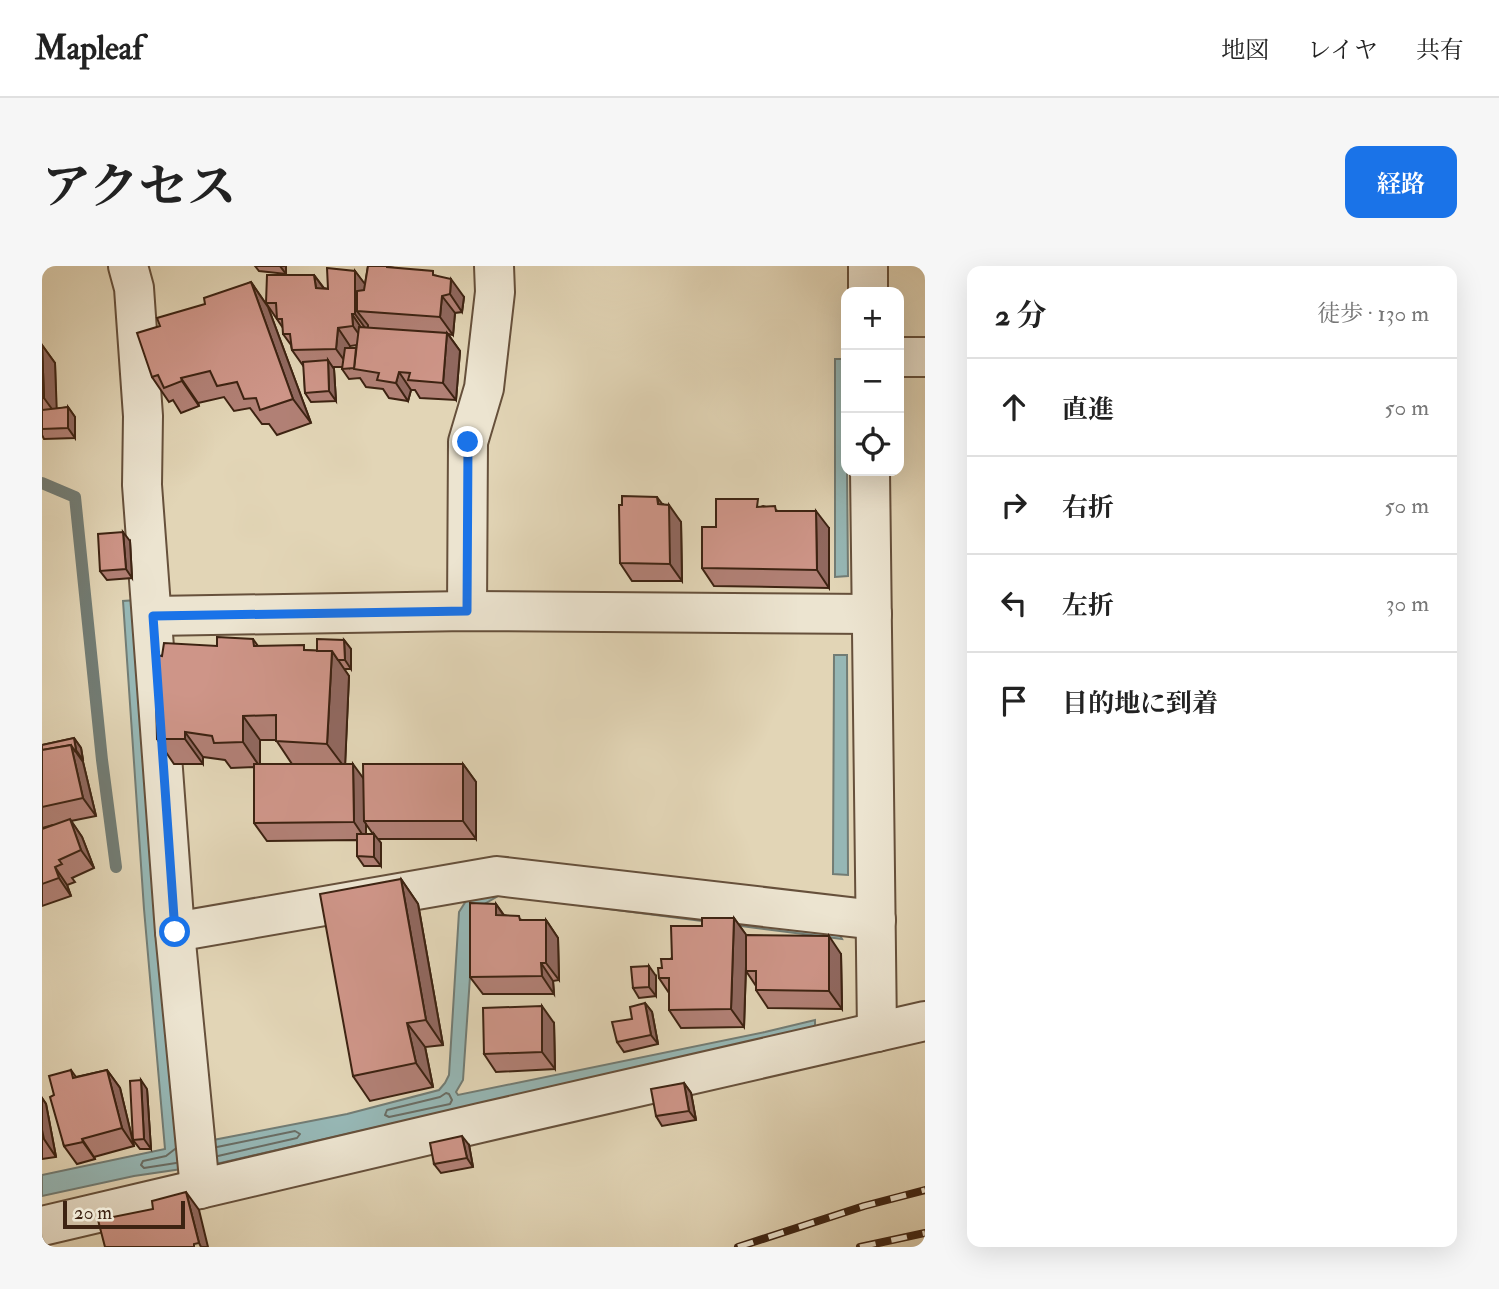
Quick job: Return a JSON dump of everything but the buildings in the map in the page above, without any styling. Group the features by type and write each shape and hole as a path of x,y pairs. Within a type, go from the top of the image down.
{"street":[{"path":"128,266 134,288 142,403 142,485 175,932 200,1189"},
{"path":"467,611 468,442 484,388 495,292 494,266"},
{"path":"868,266 868,287"},
{"path":"904,356 925,357"},
{"path":"870,476 877,1032"},
{"path":"153,616 467,611 872,614"},
{"path":"175,932 497,876 876,920"},
{"path":"42,1226 925,1021"}],"water":[{"path":"835,359 841,359 841,476 847,476 848,576 835,577"},
{"path":"137,600 213,1140 347,1114 439,1090 449,1075 459,912 475,893 832,921 842,939 500,895 481,906 474,918 463,1080 456,1092 458,1095 815,1020 815,1030 216,1164 134,1176 42,1196 42,1175 165,1149 144,909 123,601"},
{"path":"834,655 847,655 848,875 833,874"}],"waterway":[{"path":"42,483 75,497 102,760 116,867"}],"railway":[{"path":"738,1247 864,1206 925,1190"},
{"path":"860,1247 925,1233"}],"route":[{"path":"175,932 153,616 467,611 468,442"}]}
